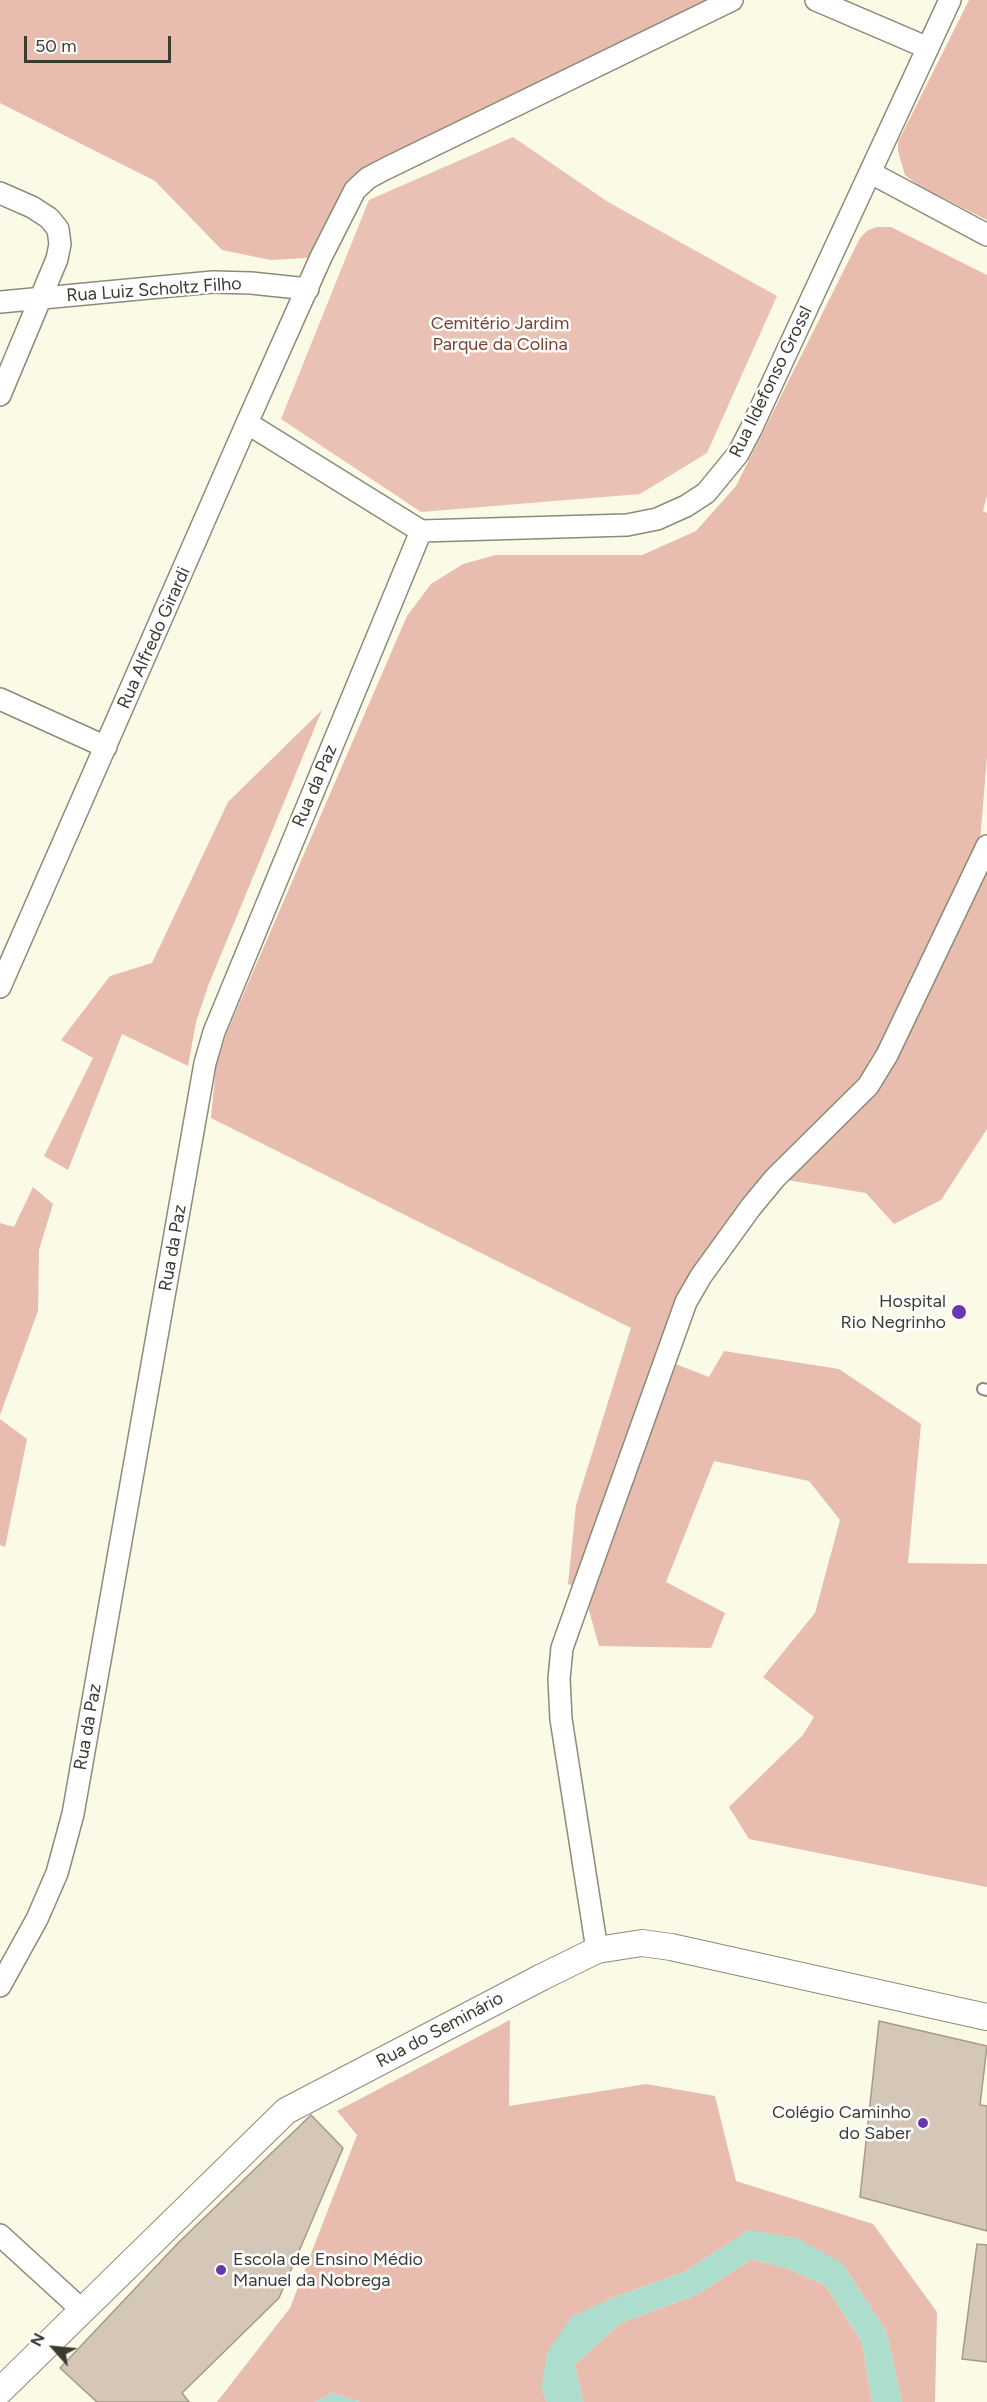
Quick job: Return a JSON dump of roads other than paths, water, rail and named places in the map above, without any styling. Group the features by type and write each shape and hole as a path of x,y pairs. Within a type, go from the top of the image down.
{"street":[{"name":"Rua Alfredo Girardi","path":"0,987 247,423 344,209 355,190 368,178 732,0"},
{"path":"816,0 928,48"},
{"name":"Rua Ildefonso Grossl","path":"421,531 627,525 657,519 686,506 706,493 738,454 751,429 950,0"},
{"path":"871,173 987,236"},
{"path":"0,193 32,207 49,218 57,229 60,244 57,259 0,395"},
{"name":"Rua Luiz Scholtz Filho","path":"0,302 213,282 308,289"},
{"path":"247,423 421,531"},
{"name":"Rua da Paz","path":"0,1986 41,1910 57,1873 73,1814 206,1063 214,1032 421,531"},
{"path":"0,699 106,747"},
{"path":"597,1950 561,1719 559,1679 562,1648 582,1589 686,1302 701,1276 775,1178 868,1086 887,1055 987,846"},
{"name":"Rua do Seminário","path":"0,2391 286,2111 597,1950 642,1943 671,1947 987,2017"},
{"path":"0,2235 82,2310"}],"water":[{"path":"749,2230 797,2238 842,2263 886,2331 902,2402 872,2402 862,2342 825,2285 786,2268 752,2259 698,2294 621,2323 575,2364 583,2402 547,2402 541,2389 547,2353 571,2317 607,2300 686,2271"},
{"path":"333,2393 360,2402 315,2402"}],"place":[{"name":"Hospital Rio Negrinho","path":"959,1312"},
{"name":"Colégio Caminho do Saber","path":"923,2123"},
{"name":"Escola de Ensino Médio Manuel da Nobrega","path":"221,2270"}],"park label":[{"name":"Cemitério Jardim Parque da Colina","path":"500,334"}]}
